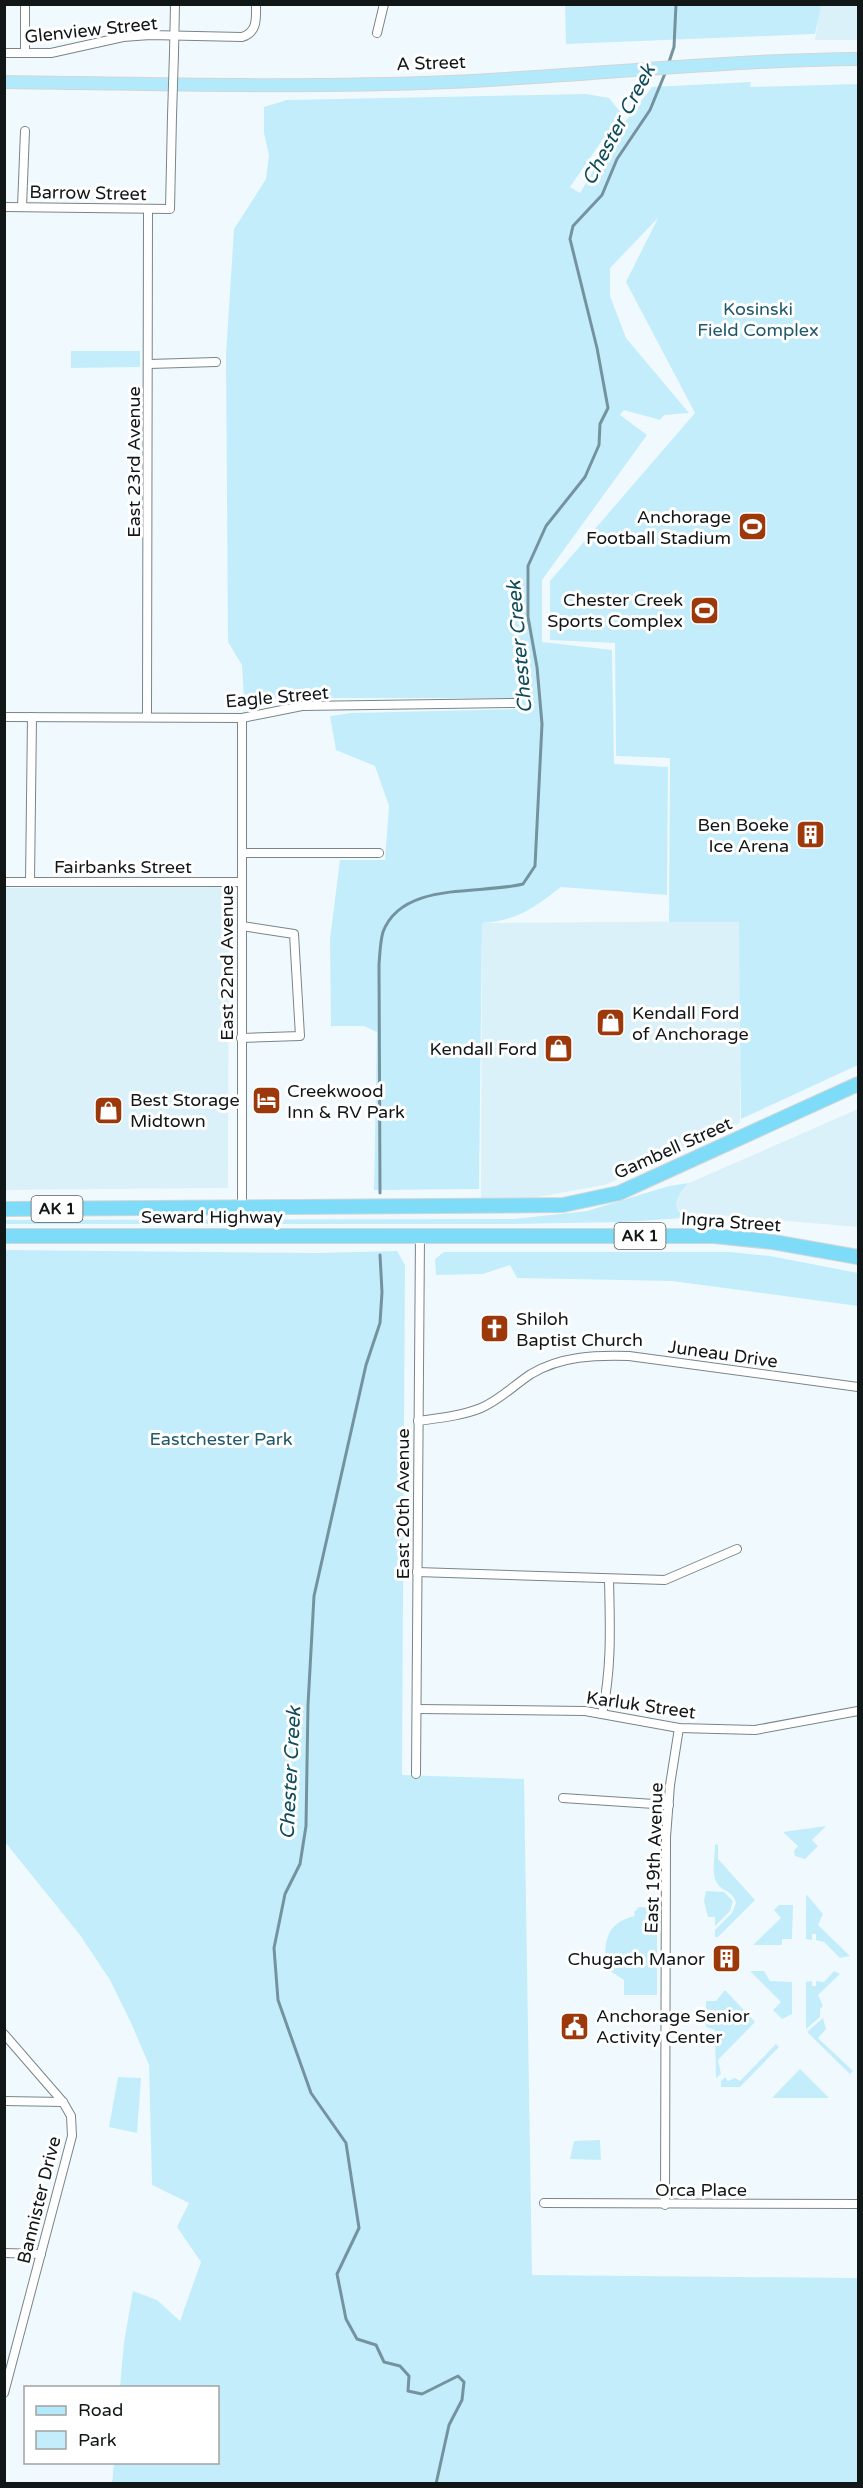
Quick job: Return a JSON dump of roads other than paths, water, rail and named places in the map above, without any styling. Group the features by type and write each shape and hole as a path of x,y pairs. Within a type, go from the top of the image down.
{"highway":[{"name":"Gambell Street","path":"420,1208 563,1205 619,1193 858,1084"},
{"name":"Seward Highway","path":"4,1209 420,1208"},
{"name":"Seward Highway","path":"4,1236 420,1235"},
{"name":"Ingra Street","path":"420,1235 714,1236 773,1242 858,1257"}],"main road":[{"name":"A Street","path":"4,82 243,86 415,82 858,59"}],"street":[{"path":"25,4 25,53"},
{"path":"174,36 175,4"},
{"name":"Glenview Street","path":"4,53 74,50 123,38 242,37 252,31 256,4"},
{"path":"377,33 384,4"},
{"name":"Barrow Street","path":"4,207 170,208 174,36"},
{"path":"22,207 25,131"},
{"name":"East 23rd Avenue","path":"147,716 148,209"},
{"path":"149,364 216,362"},
{"name":"Eagle Street","path":"4,717 242,718 302,706 515,703"},
{"path":"30,882 32,717"},
{"name":"East 22nd Avenue","path":"242,718 242,1209"},
{"path":"242,853 379,853"},
{"name":"Fairbanks Street","path":"4,882 242,882"},
{"path":"241,1038 300,1036 294,934 242,926"},
{"name":"East 20th Avenue","path":"416,1774 420,1235"},
{"name":"Juneau Drive","path":"418,1421 457,1415 482,1408 532,1374 560,1361 599,1355 629,1356 858,1387"},
{"path":"417,1572 609,1580 665,1580 737,1549"},
{"path":"602,1714 610,1651 609,1580"},
{"name":"Karluk Street","path":"418,1709 585,1710 679,1728 755,1730 858,1712"},
{"name":"East 19th Avenue","path":"665,2205 666,1837 679,1728"},
{"path":"563,1798 669,1805"},
{"name":"Bannister Drive","path":"4,2034 63,2102 71,2116 72,2136 4,2393"},
{"path":"4,2101 63,2102"},
{"name":"Orca Place","path":"544,2203 858,2204"},
{"path":"4,2253 41,2253"}],"waterway":[{"name":"Chester Creek","path":"668,65 674,47 676,4"},
{"name":"Chester Creek","path":"380,1193 379,964 383,932 393,916 407,905 424,897 523,884 535,866 542,724 537,667 528,617 528,566 546,526 585,477 599,445 600,424 608,408 597,348 570,239 573,226 602,195 617,159 650,110 666,71"},
{"name":"Chester Creek","path":"380,1255 382,1292 380,1323 366,1365 314,1596 308,1705 306,1826 300,1864 285,1894 274,1948 278,2000 311,2093 346,2143 359,2228 337,2274 346,2319 357,2339 376,2345 384,2362 400,2366 409,2376 408,2391 422,2394 458,2376 464,2382 462,2400 449,2425 436,2484"}],"place":[{"name":"Anchorage Football Stadium","path":"752,527"},
{"name":"Chester Creek Sports Complex","path":"704,610"},
{"name":"Ben Boeke Ice Arena","path":"810,835"},
{"name":"Kendall Ford of Anchorage","path":"611,1023"},
{"name":"Kendall Ford","path":"558,1049"},
{"name":"Creekwood Inn & RV Park","path":"266,1101"},
{"name":"Best Storage Midtown","path":"109,1110"},
{"name":"Shiloh Baptist Church","path":"495,1329"},
{"name":"Chugach Manor","path":"726,1959"},
{"name":"Anchorage Senior Activity Center","path":"575,2026"}],"park label":[{"name":"Kosinski Field Complex","path":"758,319"},
{"name":"Eastchester Park","path":"221,1439"}]}
